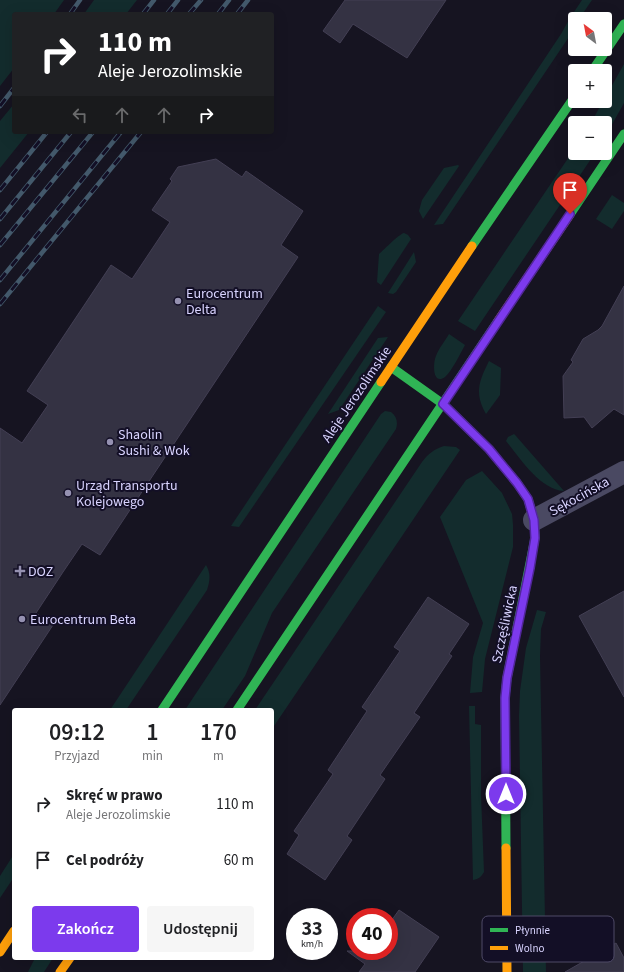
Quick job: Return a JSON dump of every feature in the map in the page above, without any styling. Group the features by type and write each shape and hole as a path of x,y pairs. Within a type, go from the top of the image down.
{"main road":[{"path":"597,64 624,24"},
{"name":"Aleje Jerozolimskie","path":"163,708 391,367 568,106"},
{"path":"238,708 624,134"},
{"name":"Szczęśliwicka","path":"391,367 443,404 489,449 528,499 534,520 535,538 507,678 506,691 507,916"},
{"path":"0,952 12,934"},
{"path":"60,972 69,960"},
{"name":"Szczęśliwicka","path":"507,962 507,972"}],"street":[{"name":"Sękocińska","path":"534,520 624,472"}],"green space":[{"path":"0,0 64,0 55,12 12,12 12,71 0,86"},
{"path":"94,0 137,0 128,12 85,12"},
{"path":"582,0 592,0 584,12 574,12"},
{"path":"568,22 568,38 443,224 434,225"},
{"path":"624,64 624,103 612,124 612,116 595,116 599,108 612,108 612,85"},
{"path":"12,106 12,134 27,134 0,168 0,121"},
{"path":"568,158 568,160 590,160 475,331 458,321"},
{"path":"459,166 423,219 419,211 422,200 444,168"},
{"path":"612,195 624,203 624,211 612,229 596,219"},
{"path":"404,233 411,239 381,285 377,282 379,254"},
{"path":"414,252 416,262 396,292 393,294 388,293"},
{"path":"378,306 386,312 239,527 231,526"},
{"path":"449,334 465,345 448,374 441,379 436,376 434,372 435,359"},
{"path":"388,337 339,410 328,414 378,338"},
{"path":"489,361 501,368 500,395 486,414 480,400 479,387 480,381"},
{"path":"385,411 391,412 395,416 397,422 396,429 272,613 245,676 223,708 186,708 381,414"},
{"path":"514,434 564,491 546,485 531,472 506,441 508,437"},
{"path":"444,446 456,447 460,450 274,726 274,708 256,708 422,462 437,449"},
{"path":"482,471 502,493 512,514 513,547 485,659 482,692 470,693 473,657 483,623 440,517 466,480"},
{"path":"206,565 210,577 207,590 127,708 111,708"},
{"path":"537,610 546,612 541,629 540,656 545,916 522,916 519,716 520,691 526,648"},
{"path":"469,706 475,706 475,724 481,725 481,795 484,872 480,878 473,880"},
{"path":"12,857 12,880 0,898 0,876"},
{"path":"34,960 52,960 44,972 28,972"},
{"path":"523,962 546,962 546,972 523,972"}],"building":[{"path":"345,0 446,0 407,58 353,24 340,43 323,31"},
{"path":"216,159 242,177 246,171 303,211 281,245 298,257 100,555 82,544 63,572 36,613 53,625 0,705 0,428 22,443 48,405 27,391 111,265 132,279 170,222 152,210 172,181 170,179 178,167"},
{"path":"624,286 624,415 614,409 592,428 584,417 564,418 563,376 573,362 571,360 583,339 602,326"},
{"path":"624,591 624,697 579,616"},
{"path":"428,597 469,624 449,654 452,656 414,713 420,717 380,775 385,779 347,836 352,840 325,880 287,854 299,835 294,831 333,774 328,770 367,711 362,707 400,651 394,647"},
{"path":"399,910 439,937 415,972 359,972 365,964 359,960 398,960"},
{"path":"616,943 624,958 624,972 565,972 583,962 614,962 614,944"}],"railway":[{"path":"71,12 80,0"},
{"path":"145,12 154,0"},
{"path":"169,12 178,0"},
{"path":"191,12 201,0"},
{"path":"220,12 229,0"},
{"path":"239,12 248,0"},
{"path":"0,106 12,91"},
{"path":"0,190 45,134"},
{"path":"0,219 69,134"},
{"path":"0,245 91,134"},
{"path":"0,280 119,134"},
{"path":"0,304 139,134"}],"traffic: fast":[{"path":"597,64 624,24"},
{"path":"472,246 568,106"},
{"path":"569,216 624,134"},
{"path":"238,708 498,321"},
{"path":"391,367 443,404 489,449 528,499 534,520 535,538 507,678 505,698 506,848"},
{"path":"163,708 381,382"}],"traffic: slow":[{"path":"498,321 569,216"},
{"path":"381,382 472,246"},
{"path":"506,848 507,916"},
{"path":"0,952 12,934"},
{"path":"60,972 69,960"},
{"path":"507,962 507,972"}],"place":[{"name":"Eurocentrum Delta","path":"178,301"},
{"name":"Shaolin Sushi & Wok","path":"110,442"},
{"name":"Urząd Transportu Kolejowego","path":"68,493"},
{"name":"DOZ","path":"20,571"},
{"name":"Eurocentrum Beta","path":"22,619"}],"route":[{"path":"506,794 505,698 507,678 530,568 535,538 534,520 528,499 517,483 489,449 443,404 570,214"}]}
